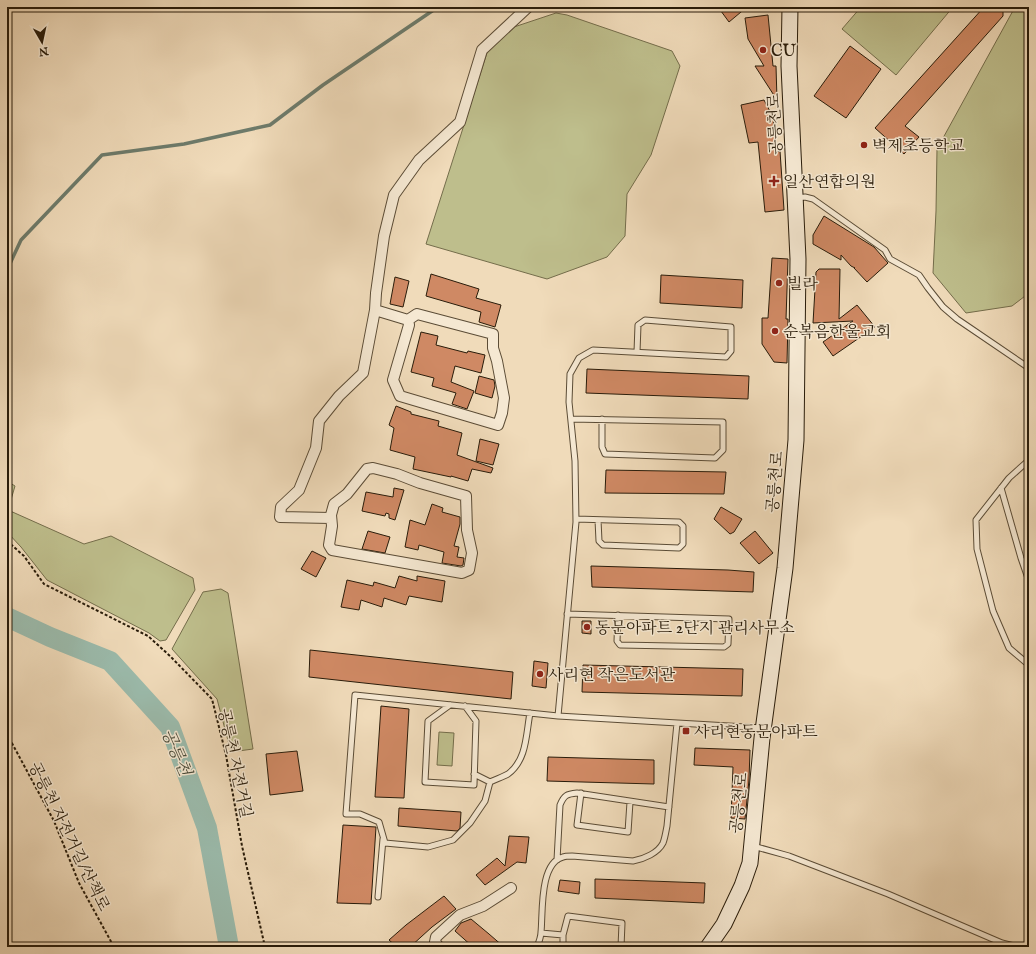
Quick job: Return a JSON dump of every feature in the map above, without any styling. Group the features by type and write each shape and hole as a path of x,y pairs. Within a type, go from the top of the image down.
{"street":[{"path":"331,518 280,517 281,507 299,490 316,448 319,421 339,396 364,373 375,310 384,236 394,195 419,160 460,122 482,50 528,7"},
{"name":"공릉천로","path":"708,947 724,924 742,886 750,862 764,728 785,568 796,440 798,259 789,66 790,7"},
{"path":"375,310 408,320"},
{"path":"417,314 493,334 493,348 504,398 502,413 498,425 400,396 393,380 409,325 408,320 417,314"},
{"path":"374,468 397,474 420,483 466,496 468,530 472,553 469,570 462,573 332,550 329,545 332,526 331,518 334,504 347,494 367,469 374,468"},
{"path":"434,945 436,937 460,914 483,906 511,888"}],"lane":[{"path":"795,198 805,197 813,199 871,239 885,250 890,259 919,275 943,307 957,319 1029,368"},
{"path":"558,716 576,519 575,461 569,402 570,374 579,358 594,350 637,352 726,356 731,351 731,327 645,320 638,325 637,352"},
{"path":"571,419 602,419 723,422 723,450 715,458 605,454 602,447 602,419"},
{"path":"1029,460 1009,478 976,520 977,550 993,611 1009,648 1029,665"},
{"path":"1001,488 1029,581"},
{"path":"576,519 680,522 683,526 683,544 679,548 603,545 599,541 598,520"},
{"path":"567,614 729,619 728,644 724,647 620,645 617,641 618,616"},
{"path":"490,782 485,801 470,823 453,840 428,847 385,843 379,822 360,814 346,814 355,695 558,716 764,728"},
{"path":"450,705 428,721 425,782 474,784 476,721 465,706"},
{"path":"490,782 507,774 517,765 523,751 530,713"},
{"path":"537,947 541,933 544,889 549,872 557,860 562,857 572,856 633,861 642,860 658,849 663,842 667,826 677,723"},
{"path":"474,774 490,782"},
{"path":"557,860 560,805 562,799 567,794 581,793 669,808"},
{"path":"581,793 577,825 628,832 630,802"},
{"path":"378,897 383,836"},
{"path":"752,846 789,856 888,894 1002,943 1019,947 1029,946"},
{"path":"563,947 563,935 568,916 622,924 621,947"},
{"path":"541,933 563,935"}],"path":[{"name":"공릉천 자전거길","path":"7,541 24,556 44,584 148,636 212,699 226,754 242,846 265,947"},
{"name":"공릉천 자전거길/산책로","path":"7,734 54,821 79,883 114,947"}],"green space":[{"path":"861,7 953,7 896,75 842,29"},
{"path":"1015,7 1029,7 1029,293 1012,306 966,313 933,273 937,149"},
{"path":"556,13 567,15 672,51 680,66 651,155 627,194 625,236 607,257 547,279 426,244 493,34"},
{"path":"7,481 15,486 8,510 84,544 111,536 193,578 195,590 166,640 160,641 149,633 47,580 7,532"},
{"path":"221,589 228,593 253,749 231,752 217,699 172,649 203,592"},
{"path":"439,732 454,733 452,766 437,765"}],"building":[{"path":"718,7 747,7 729,22"},
{"path":"984,7 1003,7 1003,16 905,126 919,137 904,154 875,128"},
{"name":"CU","path":"768,15 773,66 776,66 777,100 755,66 764,66 748,39 745,18"},
{"path":"850,46 881,69 846,118 814,96"},
{"path":"764,100 773,117 777,152 780,151 784,210 765,212 758,142 749,143 741,105"},
{"path":"824,216 874,247 888,263 867,282 841,255 841,260 813,244 813,235"},
{"path":"772,258 788,259 786,319 788,319 787,363 774,362 762,344 762,318 768,318"},
{"path":"819,269 840,269 839,319 857,305 875,327 833,356 823,342 853,321 813,323 816,272"},
{"path":"431,274 479,289 476,298 501,305 495,327 479,322 481,312 426,296"},
{"path":"661,275 743,280 742,308 660,303"},
{"path":"395,277 409,281 403,307 390,304"},
{"path":"421,332 438,336 436,345 467,353 468,351 485,355 481,373 455,366 451,382 474,391 467,409 452,404 456,393 432,386 434,378 411,372"},
{"path":"587,369 749,376 748,399 586,393"},
{"path":"479,376 494,380 495,386 492,398 475,393"},
{"path":"396,406 411,412 411,414 439,421 438,426 462,433 457,455 493,468 491,473 472,469 468,481 451,476 413,469 415,457 390,450 394,428 389,425"},
{"path":"480,439 499,444 493,465 476,461"},
{"path":"606,470 726,472 724,494 605,493"},
{"path":"394,488 404,490 395,520 389,518 389,514 386,513 385,516 362,511 366,492 393,497"},
{"path":"432,504 443,508 442,512 460,517 460,524 454,546 459,547 457,557 464,558 463,565 461,566 442,563 444,552 419,545 418,550 405,547 410,520 425,525"},
{"path":"721,507 742,519 734,532 730,534 714,519"},
{"path":"368,531 390,537 385,553 362,549"},
{"path":"755,531 773,553 759,564 740,543"},
{"path":"312,551 326,558 316,577 301,569"},
{"path":"591,566 754,572 753,592 592,587"},
{"path":"399,576 417,581 417,576 445,581 442,602 409,596 406,605 384,598 382,607 361,600 359,610 341,607 347,580 373,586 374,582 395,588"},
{"name":"동문아파트 2단지 관리사무소","path":"582,621 591,621 591,634 582,633"},
{"path":"310,650 513,672 511,699 309,677"},
{"name":"사리현 작은도서관","path":"534,661 548,663 546,688 532,686"},
{"path":"583,665 743,669 742,696 582,692"},
{"path":"381,706 409,709 404,798 375,797"},
{"path":"695,748 750,750 745,819 731,818 733,767 694,765"},
{"path":"297,751 303,791 270,795 266,754"},
{"path":"548,757 654,760 654,784 547,781"},
{"path":"399,808 461,812 460,828 457,831 398,826"},
{"path":"343,825 376,827 371,904 337,903"},
{"path":"509,836 529,837 526,863 517,862 485,885 476,875 497,858 505,866"},
{"path":"595,879 705,883 704,903 595,898"},
{"path":"560,880 580,882 579,894 558,891"},
{"path":"444,896 456,909 432,927 410,947 397,947 389,940 406,925"},
{"path":"471,919 504,947 473,947 455,931 461,923"}],"waterway":[{"path":"7,270 21,240 102,155 184,144 270,125 323,85 438,7"},
{"name":"공릉천","path":"7,617 50,637 110,661 170,727 207,828 229,947"}],"place":[{"name":"CU","path":"763,50"},
{"name":"벽제초등학교","path":"864,145"},
{"name":"일산연합의원","path":"774,181"},
{"name":"빌라","path":"779,283"},
{"name":"순복음한울교회","path":"775,331"},
{"name":"동문아파트 2단지 관리사무소","path":"587,627"},
{"name":"사리현 작은도서관","path":"540,674"},
{"name":"사리현동문아파트","path":"686,731"}]}
